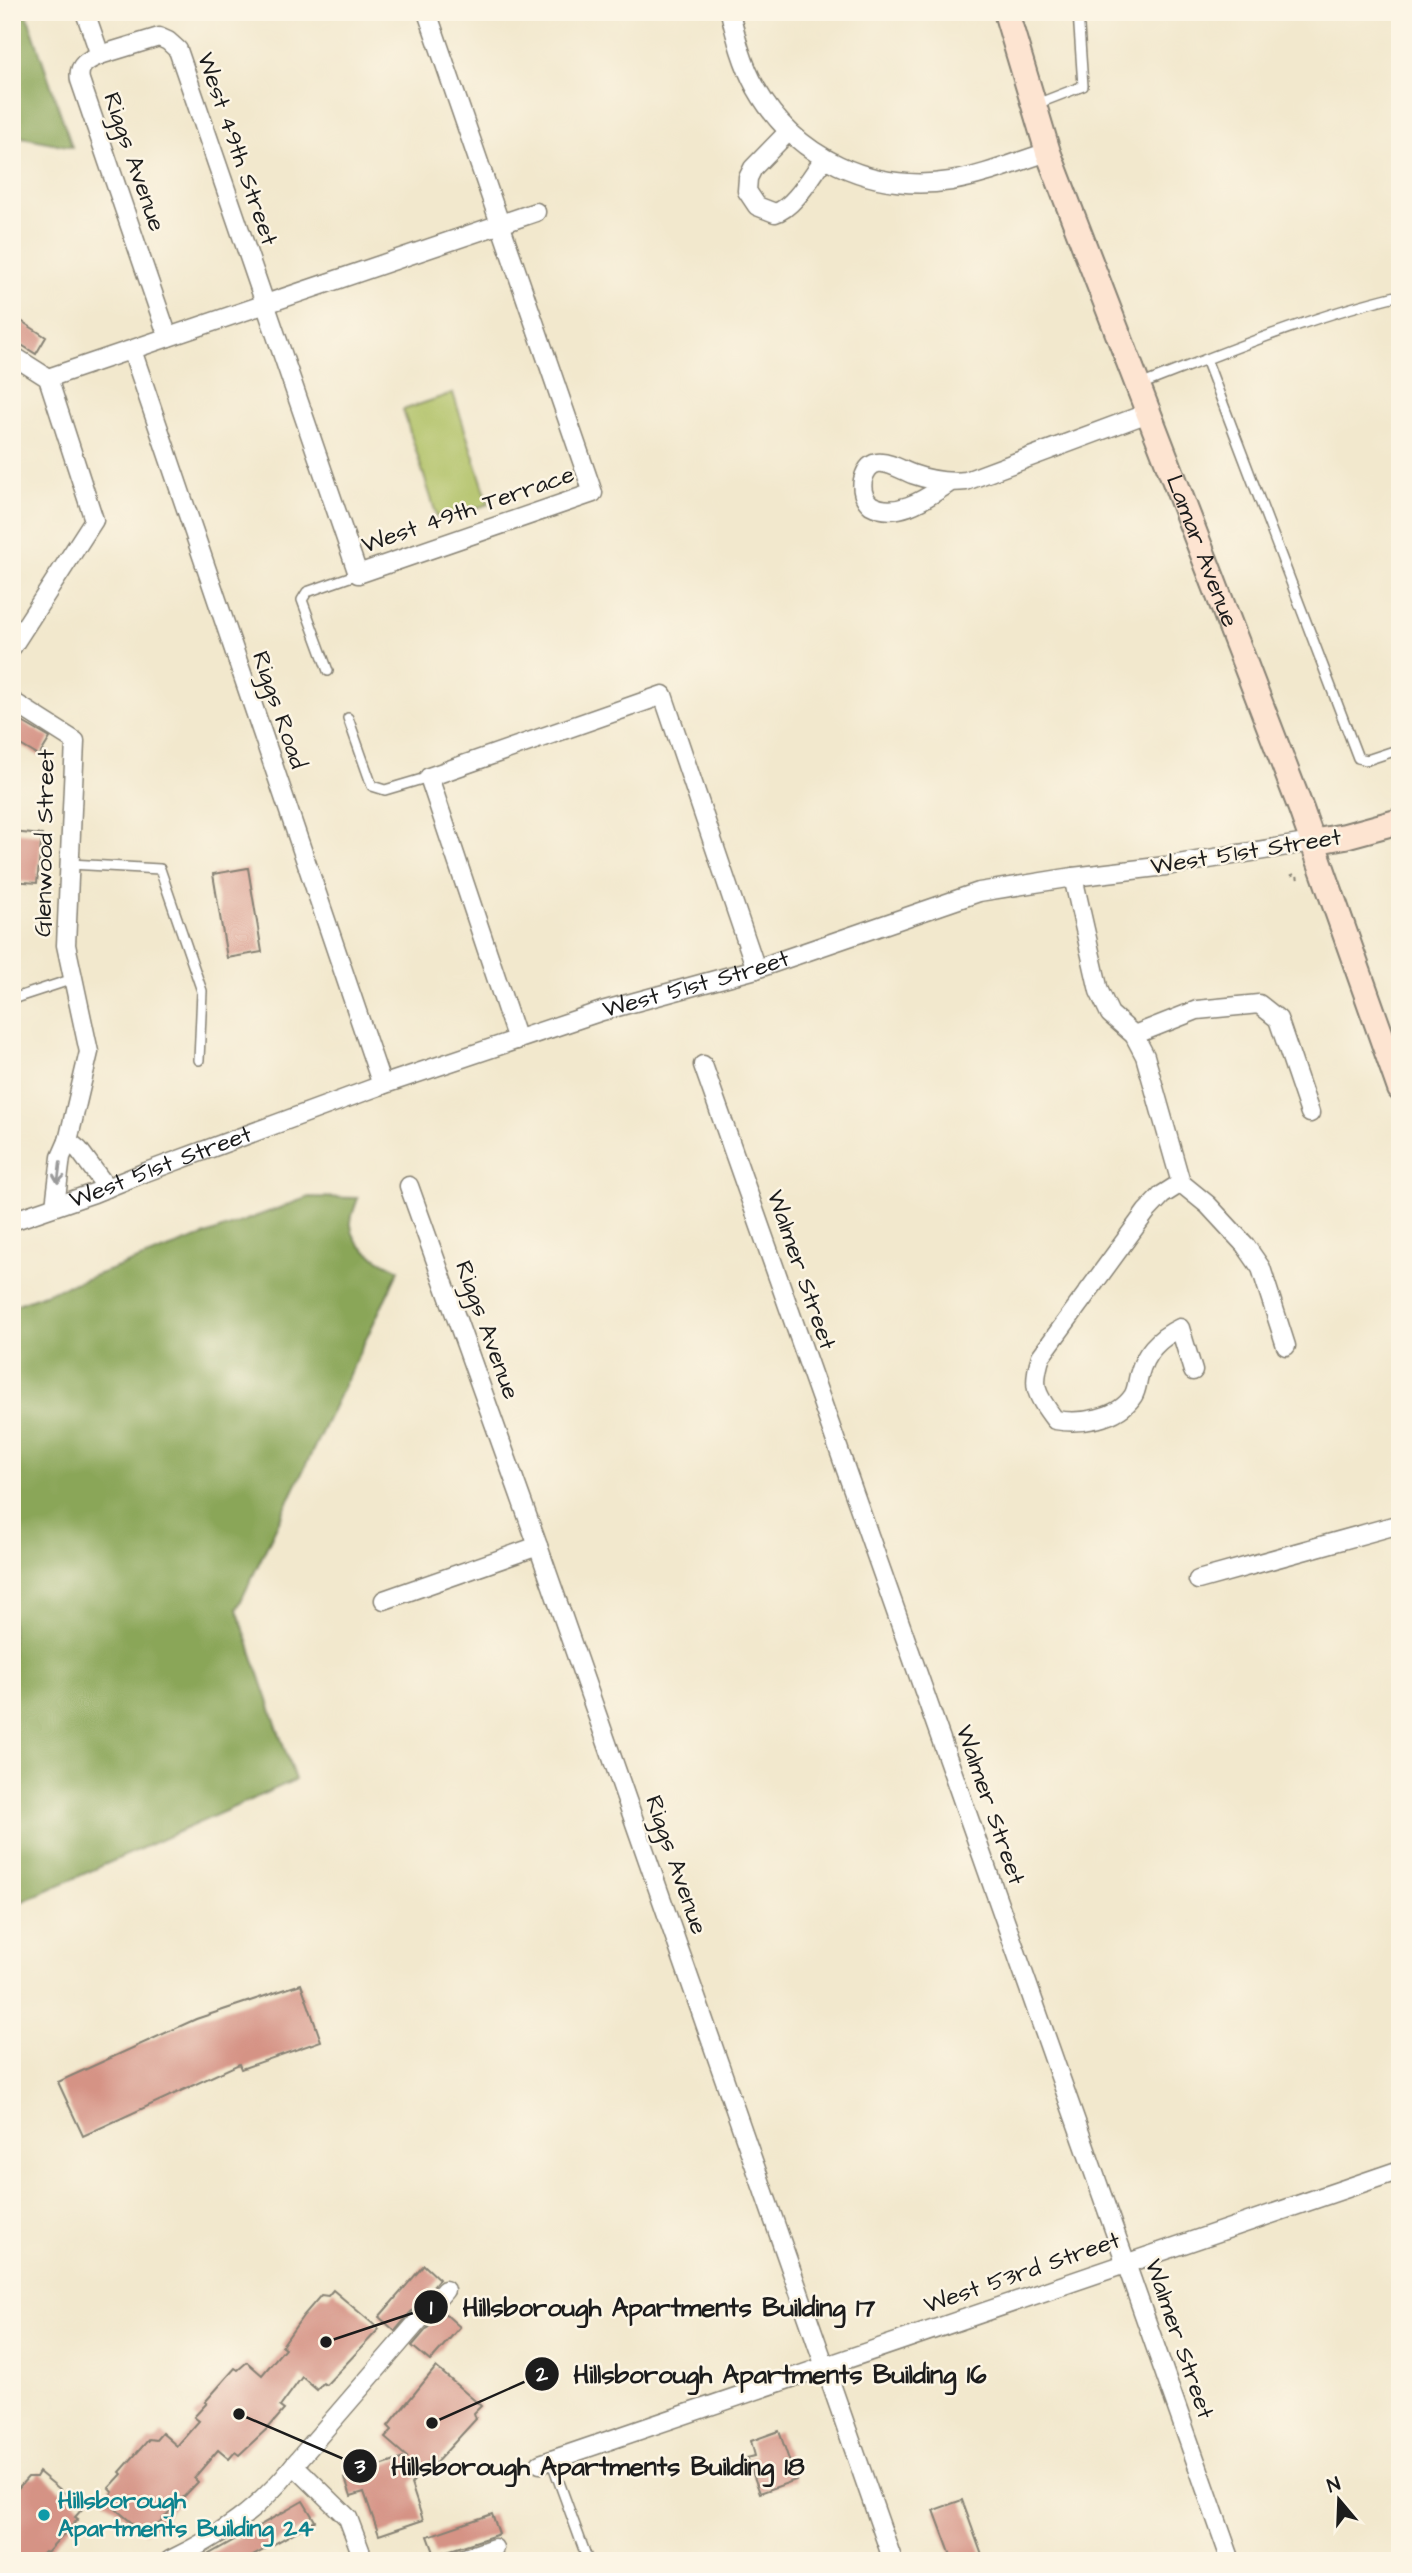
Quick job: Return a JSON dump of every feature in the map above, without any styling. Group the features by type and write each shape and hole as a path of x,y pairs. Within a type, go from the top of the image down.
{"street":[{"path":"85,12 100,55"},
{"path":"427,12 500,224"},
{"path":"730,12 751,78 764,100 788,132 824,159 873,179 923,184 972,177 1048,152"},
{"name":"Lamar Avenue","path":"1006,12 1048,152 1312,842 1400,1090"},
{"name":"West 49th Street","path":"100,55 159,37 178,50 265,305"},
{"name":"Riggs Avenue","path":"100,55 83,65 79,72 80,80 168,337"},
{"path":"788,132 750,173 747,191 757,206 775,213 785,209 824,159"},
{"path":"48,378 536,212"},
{"name":"West 49th Terrace","path":"265,305 358,574 593,493 500,224"},
{"name":"Riggs Road","path":"132,350 382,1085"},
{"path":"12,355 48,378 94,520 12,648"},
{"path":"951,482 982,477 1148,413"},
{"path":"517,1040 429,777 663,695 756,969"},
{"name":"Glenwood Street","path":"12,701 75,741 66,945 89,1052 68,1141 61,1157 55,1206"},
{"name":"West 51st Street","path":"12,1221 382,1085 602,1011 756,969 979,892 1312,842 1400,821"},
{"path":"1073,877 1099,991 1110,1014 1134,1035 1145,1056 1181,1183 1208,1205 1245,1245 1261,1268 1286,1346"},
{"path":"1134,1035 1197,1010 1259,1004 1278,1019 1310,1113"},
{"name":"Walmer Street","path":"703,1065 1231,2561"},
{"path":"68,1141 79,1150 107,1188"},
{"path":"1181,1183 1162,1195 1146,1212 1041,1356 1034,1377 1040,1400 1055,1420 1074,1423 1097,1419 1123,1406 1135,1394 1146,1354 1164,1335 1180,1328 1193,1371"},
{"name":"Riggs Avenue","path":"409,1186 538,1546 893,2561"},
{"path":"1198,1580 1400,1524"},
{"path":"384,1600 538,1546"},
{"name":"West 53rd Street","path":"546,2462 1400,2170"},
{"path":"170,2560 218,2535 267,2497 445,2290"},
{"path":"295,2465 348,2518 364,2561"},
{"path":"456,2561 494,2548"}],"lane":[{"path":"1032,105 1083,86 1077,12"},
{"path":"1138,385 1365,303 1400,295"},
{"path":"1206,359 1357,758 1367,760 1400,749"},
{"path":"328,671 302,600 307,592 358,574"},
{"path":"348,718 372,786 385,790 429,777"},
{"path":"71,863 160,869 202,991 199,1060"},
{"path":"12,999 73,979"},
{"path":"546,2462 588,2561"}],"path":[{"path":"1292,874 1294,878 1304,877"}],"green space":[{"path":"12,12 26,12 72,147 12,135"},
{"path":"453,393 489,504 438,520 403,410"},
{"path":"309,1197 358,1198 351,1222 357,1241 369,1253 399,1270 237,1609 295,1780 12,1906 12,1306"}],"building":[{"path":"12,315 46,337 36,354 12,339"},
{"path":"12,716 50,738 39,756 12,740"},
{"path":"12,832 42,835 37,883 12,881"},
{"path":"248,868 262,952 227,958 213,874"},
{"path":"301,1984 321,2041 241,2069 239,2064 83,2136 58,2082 196,2019"},
{"path":"424,2265 439,2279 395,2331 379,2317"},
{"path":"333,2290 379,2329 326,2385 323,2383 317,2390 302,2377 280,2407 284,2410 270,2426 239,2455 235,2452 229,2459 218,2450 194,2478 198,2482 154,2528 150,2526 144,2533 105,2500 113,2492 109,2488 122,2474 120,2472 149,2439 156,2440 162,2433 177,2446 199,2421 194,2417 207,2403 205,2402 235,2368 238,2370 247,2362 262,2375 285,2348 282,2346 303,2316 321,2295 328,2296"},
{"path":"442,2311 460,2327 430,2361 412,2346"},
{"path":"436,2367 481,2406 474,2413 476,2419 433,2466 429,2462 411,2484 423,2520 379,2535 364,2492 351,2496 345,2478 407,2457 385,2438 392,2430 388,2426"},
{"path":"779,2431 796,2480 760,2493 747,2458 755,2456 751,2441"},
{"name":"Hillsborough Apartments Building 24","path":"39,2472 83,2508 75,2517 78,2519 47,2553 36,2561 12,2561 12,2495 28,2477 36,2477"},
{"path":"962,2500 984,2561 953,2561 934,2510"},
{"path":"303,2501 315,2521 244,2561 197,2561"},
{"path":"492,2514 499,2534 435,2555 428,2536"}],"place":[{"name":"Hillsborough Apartments Building 17","path":"326,2342"},
{"name":"Hillsborough Apartments Building 18","path":"239,2414"},
{"name":"Hillsborough Apartments Building 16","path":"432,2423"},
{"name":"Hillsborough Apartments Building 24","path":"44,2515"}]}
